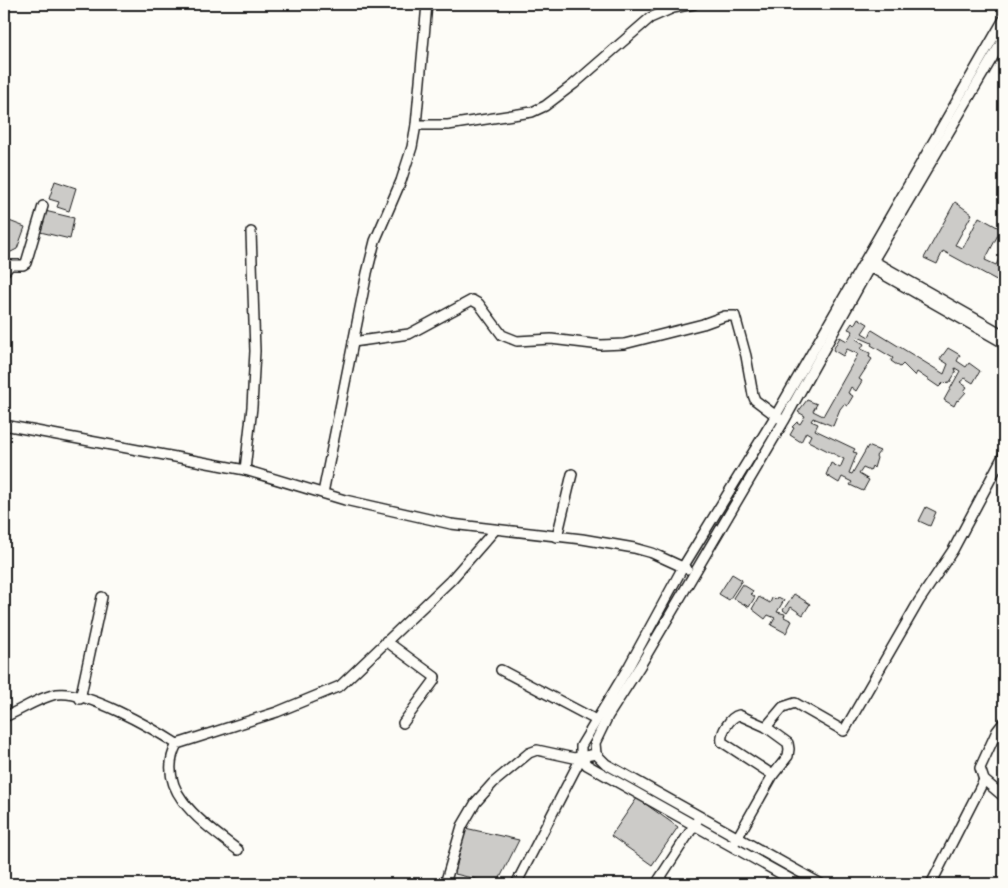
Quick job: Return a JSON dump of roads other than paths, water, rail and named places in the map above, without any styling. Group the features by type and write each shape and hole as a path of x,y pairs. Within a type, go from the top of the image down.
{"street":[{"path":"323,493 375,242 401,181 416,125 427,4"},
{"path":"416,125 448,126 532,112 546,106 650,18 673,8 694,4"},
{"path":"821,884 606,764 596,754 595,743 784,421 869,262 1004,19"},
{"path":"516,884 581,758 581,746 629,666 683,566 1004,38"},
{"path":"4,272 10,265 23,265 26,263 42,206"},
{"path":"245,470 255,351 251,232"},
{"path":"869,262 1004,335"},
{"path":"869,262 1004,343"},
{"path":"353,342 409,334 472,300 480,304 502,335 517,341 551,339 601,345 624,344 703,324 725,316 736,316 753,396 784,421"},
{"path":"4,425 245,470 399,513 494,530 634,548 683,566 694,573"},
{"path":"766,727 783,707 795,702 844,730 919,601 953,550 1004,454"},
{"path":"557,537 572,474"},
{"path":"177,744 277,712 340,686 451,580 494,530"},
{"path":"80,698 102,597"},
{"path":"386,642 435,677 403,723"},
{"path":"501,670 596,720"},
{"path":"4,717 57,694 80,698 111,708 152,728 177,744"},
{"path":"732,846 773,775 788,756 789,748 788,744 766,727 737,714 733,717 721,740 773,775"},
{"path":"1004,722 997,731 980,768 984,780 1004,797"},
{"path":"177,744 171,772 175,789 187,807 197,817 238,850"},
{"path":"446,884 462,826 476,802 493,783 528,753 537,750 547,750 568,758 581,758 596,754"},
{"path":"581,758 594,769 799,884"},
{"path":"931,884 984,780"},
{"path":"656,884 700,817"}]}
